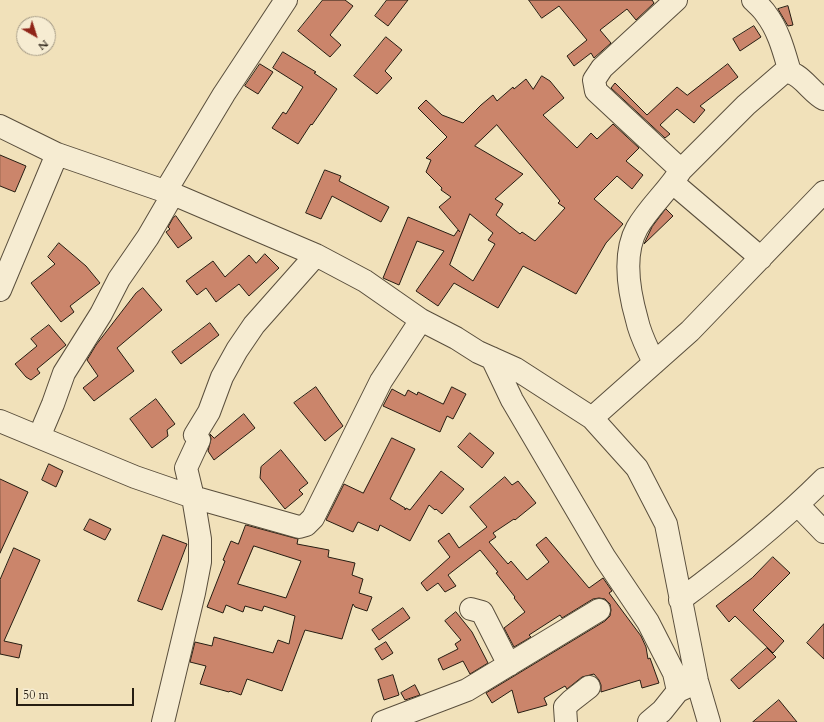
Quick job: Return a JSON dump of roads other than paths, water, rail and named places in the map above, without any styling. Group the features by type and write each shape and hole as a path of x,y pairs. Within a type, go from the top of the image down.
{"street":[{"path":"39,437 54,404 64,373 101,314 119,279 148,237 169,193 224,94 286,0"},
{"path":"676,0 602,68 594,80 596,91 677,176 761,258"},
{"path":"753,0 766,13 777,34 783,47 790,72 824,99"},
{"path":"654,363 637,321 627,262 630,245 636,229 677,176 746,105 783,73 790,72"},
{"path":"0,126 57,154 169,193 316,255 365,281 421,320 456,338 478,352 516,369 592,418 637,468 666,524 680,600 698,681 709,722"},
{"path":"0,290 57,154"},
{"path":"592,418 690,331 761,258 822,200"},
{"path":"163,722 200,562 200,539 193,497 186,468 198,440 195,435 209,412 222,377 237,350 254,325 316,255"},
{"path":"0,421 135,477 193,497 299,527 306,525 313,518 381,381 421,320"},
{"path":"492,358 512,400 605,558 648,622 674,673 678,692"},
{"path":"680,600 712,577 798,505 824,479"},
{"path":"798,505 824,532"},
{"path":"471,609 482,612 509,665"},
{"path":"383,722 467,690 599,610"},
{"path":"649,722 662,711 678,692 698,681"},
{"path":"566,722 565,707 589,687"}]}
